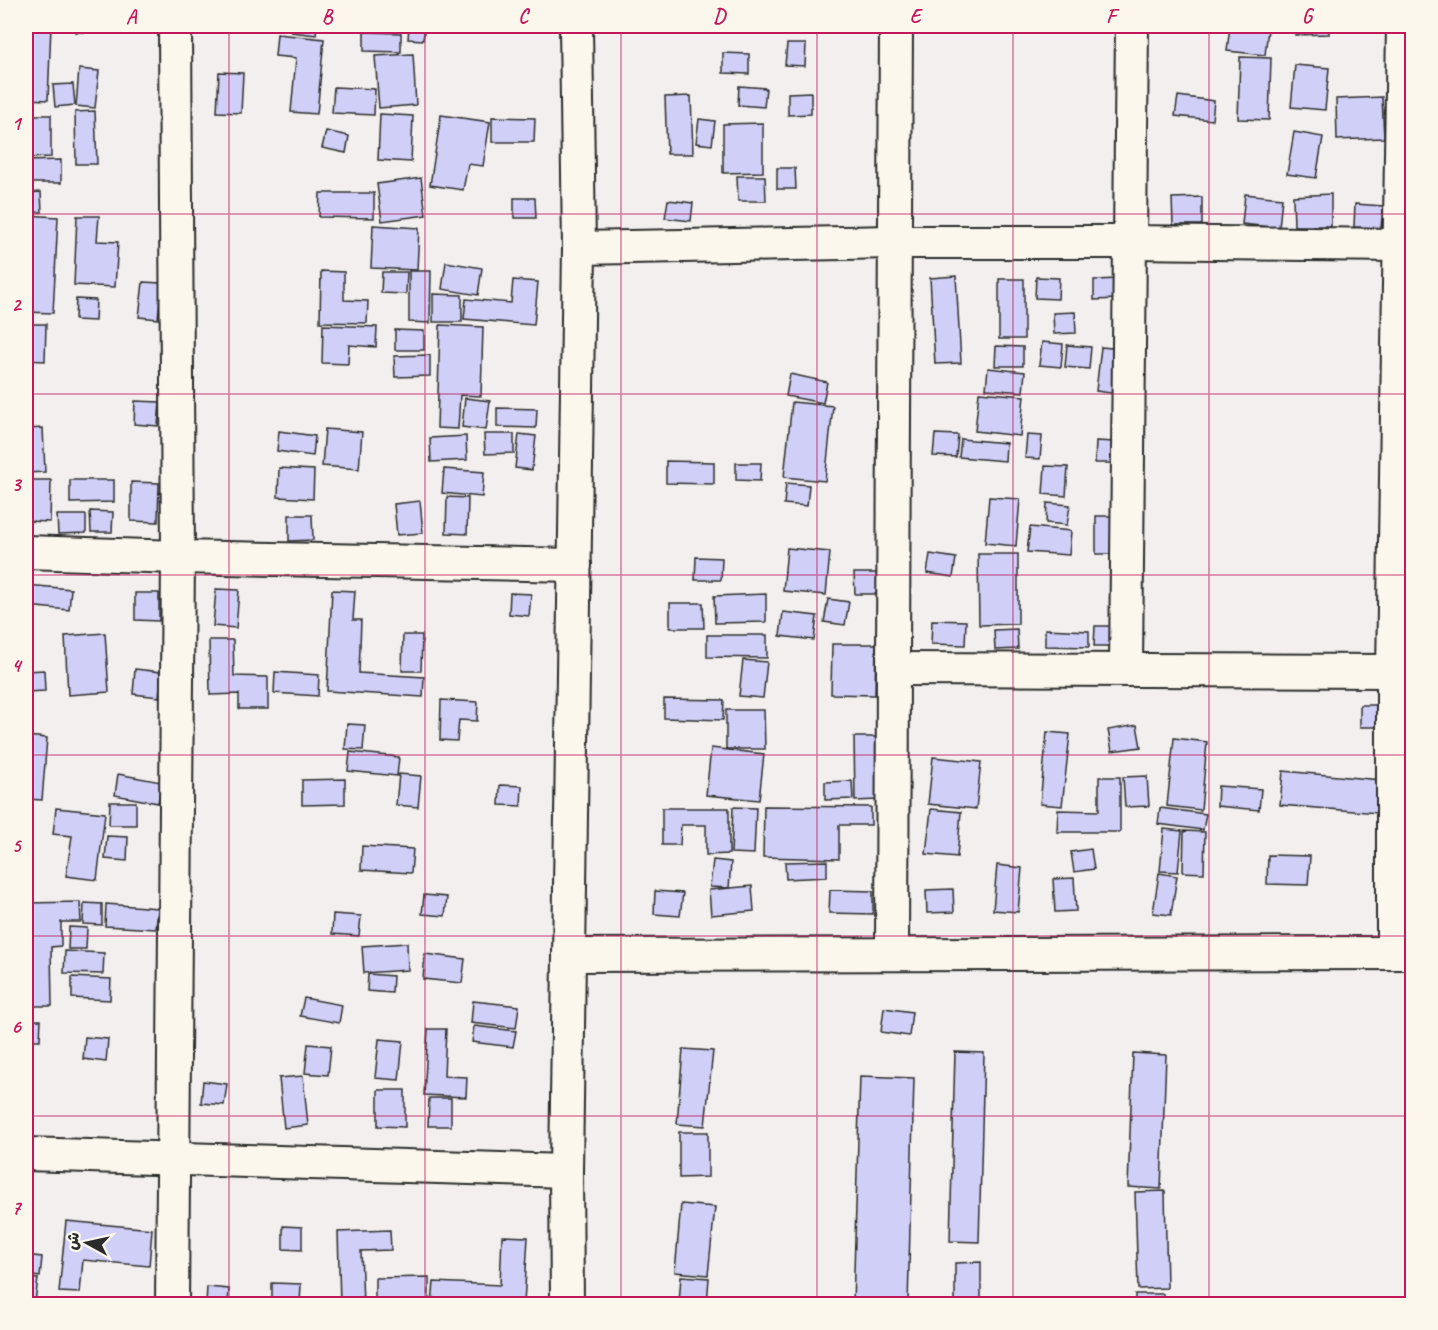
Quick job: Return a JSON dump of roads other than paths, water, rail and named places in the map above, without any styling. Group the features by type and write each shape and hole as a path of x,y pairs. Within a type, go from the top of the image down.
{"street":[{"path":"172,1305 178,557 175,26"},
{"path":"567,1305 568,955 579,248 576,26"},
{"path":"892,954 895,669 893,242 896,26"},
{"path":"1126,669 1132,26"},
{"path":"568,955 1403,952 1393,671 1404,528 1400,246 1403,26"},
{"path":"579,248 893,242 1129,242 1400,246"},
{"path":"26,552 575,565"},
{"path":"895,669 1393,671"},
{"path":"26,1154 566,1171"}]}
